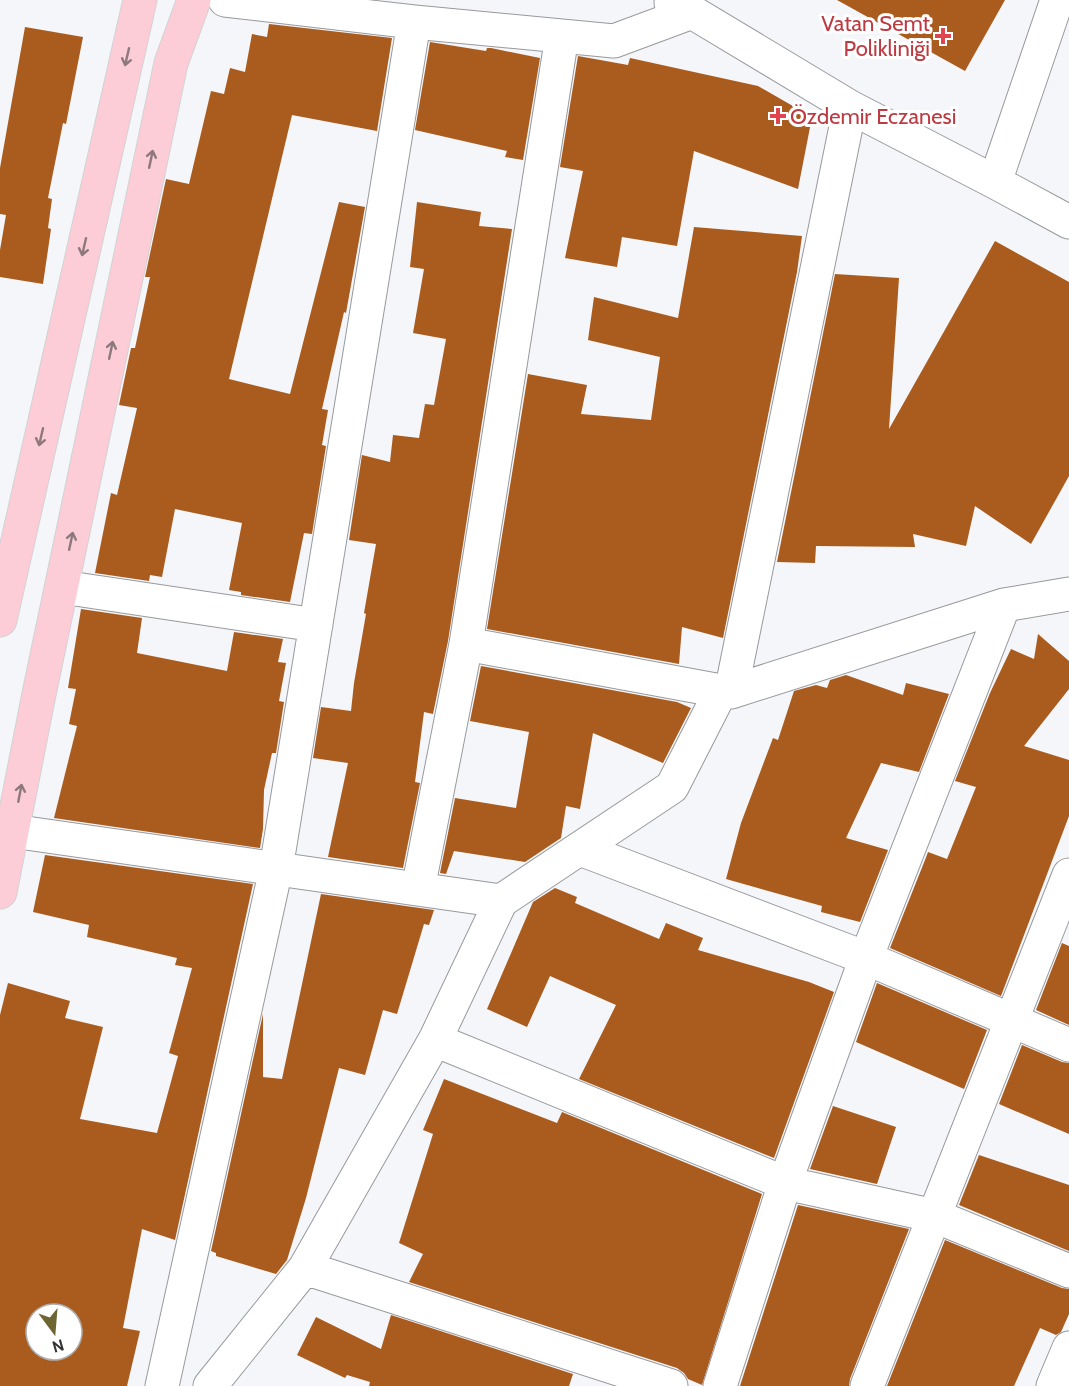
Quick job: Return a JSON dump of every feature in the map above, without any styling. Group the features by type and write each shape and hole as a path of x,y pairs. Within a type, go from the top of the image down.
{"main road":[{"path":"0,615 140,0"},
{"path":"0,892 171,63 194,0"}],"street":[{"path":"225,0 414,22 614,41 678,6 850,107 1069,222"},
{"path":"995,182 1057,0"},
{"path":"162,1386 276,869 414,22"},
{"path":"418,889 466,644 562,36"},
{"path":"210,1386 305,1268 435,1040 501,901 672,787 726,692 850,107"},
{"path":"62,587 316,624"},
{"path":"466,644 726,692 1004,605 1066,590"},
{"path":"720,1386 786,1183 866,958 1004,605"},
{"path":"12,831 501,901"},
{"path":"580,849 866,958 1069,1045"},
{"path":"867,1386 1069,875"},
{"path":"435,1040 786,1183 935,1216 1069,1271"},
{"path":"305,1268 671,1386"},
{"path":"1053,1386 1069,1348"}],"building":[{"name":"Vatan Semt Polikliniği","path":"837,0 1005,0 965,71"},
{"path":"269,24 392,38 377,131 292,115 229,379 290,394 339,202 365,207 346,313 344,312 322,409 328,410 322,445 326,446 312,534 304,533 290,602 241,595 241,592 229,590 242,523 175,509 162,577 150,575 149,581 95,573 111,493 117,495 137,408 119,405 131,348 135,348 150,277 145,277 166,179 189,184 211,91 224,94 230,68 245,72 252,34 267,37"},
{"path":"25,27 83,37 66,124 63,123 48,198 52,199 48,228 51,229 43,284 0,277 0,250 6,215 0,214 0,168"},
{"path":"430,42 486,51 487,48 491,48 540,58 523,160 505,157 507,151 415,130"},
{"path":"578,56 628,65 630,58 758,86 812,117 798,189 694,151 677,246 622,237 617,267 565,258 583,171 560,167"},
{"path":"417,202 481,212 479,226 512,229 448,641 433,714 424,712 415,782 420,783 403,868 328,857 348,763 313,758 321,707 351,711 376,544 349,540 362,455 390,462 393,435 419,438 425,404 434,405 446,339 413,333 424,269 410,267"},
{"path":"694,227 802,236 797,272 723,638 682,627 679,664 487,629 528,374 587,385 581,414 651,420 660,357 588,340 594,297 678,318"},
{"path":"995,241 1069,282 1069,476 1031,544 975,506 966,546 913,534 915,547 816,546 815,563 777,562 835,274 899,278 889,429"},
{"path":"81,609 142,618 137,653 227,671 234,632 283,639 278,662 286,663 279,701 284,702 276,753 272,753 264,790 260,848 54,818 77,726 69,724 76,689 68,688"},
{"path":"1038,634 1069,661 1069,689 1024,746 1069,760 1069,816 1001,996 890,948 928,852 947,859 976,787 955,781 990,693 1011,649 1034,659"},
{"path":"481,666 677,702 691,708 663,763 593,733 580,809 566,806 561,838 525,862 454,851 446,874 440,873 455,798 516,808 529,732 470,721"},
{"path":"846,675 903,695 906,683 949,694 919,772 881,763 846,838 888,850 860,922 821,912 822,906 726,879 741,823 773,738 778,740 794,691 816,685 827,688 830,680"},
{"path":"45,855 253,884 175,1240 142,1229 123,1328 140,1331 127,1386 0,1386 0,1015 8,983 70,1001 65,1018 103,1027 80,1119 157,1133 178,1056 169,1053 192,968 175,965 177,958 87,937 89,925 33,912"},
{"path":"555,888 577,897 575,903 659,939 666,923 703,938 698,950 809,982 834,992 774,1158 579,1079 616,1005 550,976 527,1027 487,1009 533,902"},
{"path":"321,894 434,910 429,925 424,924 397,1014 383,1010 365,1075 339,1068 306,1198 287,1260 276,1274 216,1256 216,1253 211,1251 263,1014 263,1077 282,1079"},
{"path":"1062,943 1069,946 1069,1025 1036,1010"},
{"path":"877,983 987,1030 964,1089 856,1042"},
{"path":"1022,1045 1069,1063 1069,1134 999,1104"},
{"path":"444,1079 557,1123 562,1112 762,1194 702,1385 688,1379 677,1368 409,1282 423,1254 399,1243 433,1134 423,1130"},
{"path":"833,1106 896,1127 877,1184 810,1169"},
{"path":"979,1155 1069,1185 1069,1251 959,1205"},
{"path":"798,1205 909,1229 849,1386 740,1386"},
{"path":"945,1240 1069,1289 1069,1314 1061,1332 1056,1335 1040,1328 1014,1386 887,1386"},
{"path":"391,1315 573,1374 569,1386 369,1386 370,1382 347,1375 345,1378 297,1355 316,1317 381,1349"}],"place":[{"name":"Vatan Semt Polikliniği","path":"943,36"},
{"name":"Özdemir Eczanesi","path":"778,116"}]}
